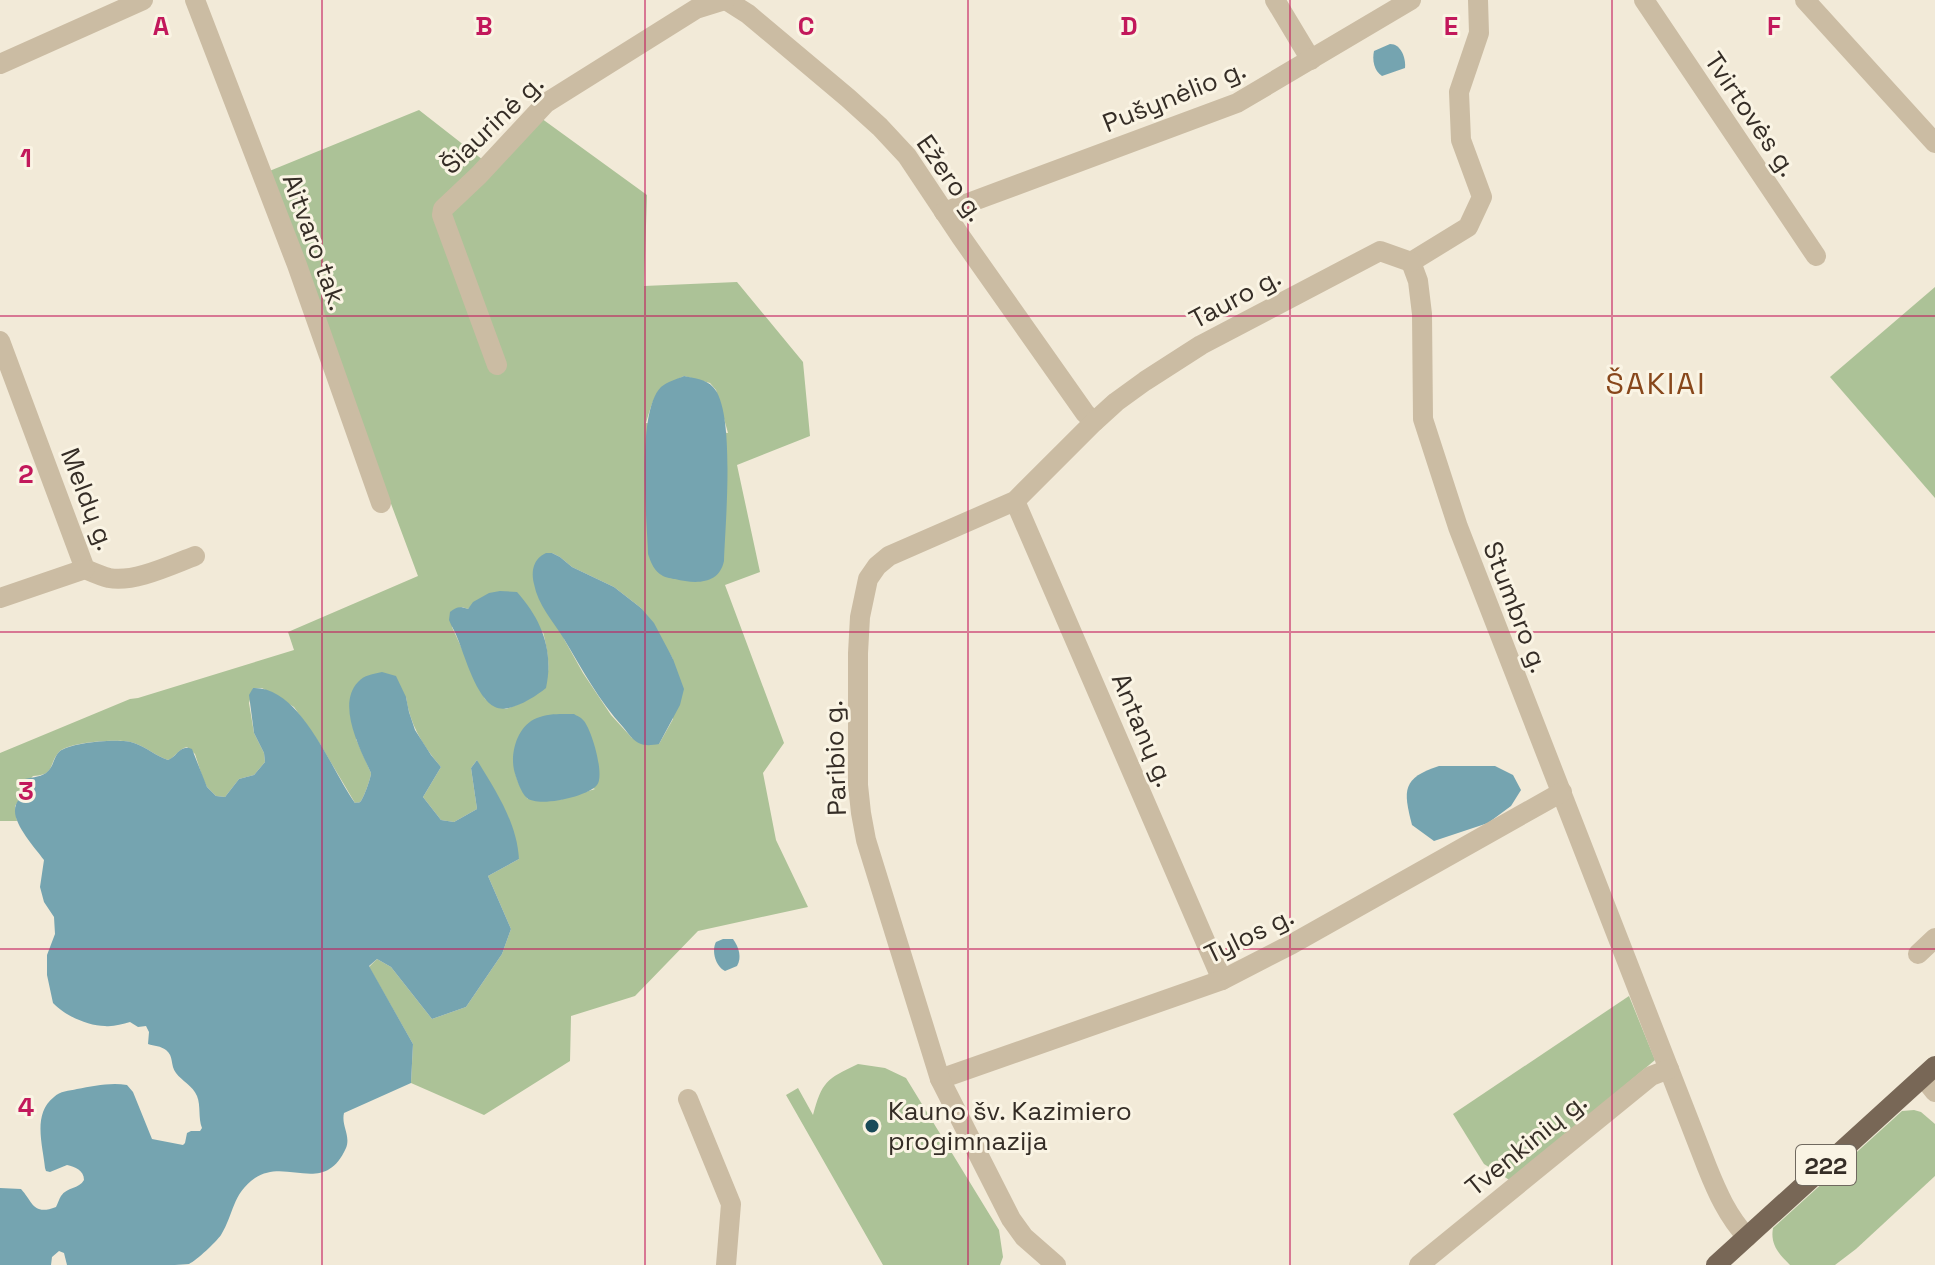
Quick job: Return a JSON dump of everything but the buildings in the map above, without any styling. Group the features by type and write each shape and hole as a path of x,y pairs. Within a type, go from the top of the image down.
{"main road":[{"name":"222","path":"1716,1265 1931,1078"}],"street":[{"path":"0,64 143,0"},
{"name":"Aitvaro tak.","path":"195,0 292,251 381,503"},
{"name":"Ežero g.","path":"726,0 748,14 880,127 907,156 1094,422"},
{"name":"Šiaurinė g.","path":"497,365 442,215 443,209 546,103 696,9 726,0"},
{"path":"1275,0 1311,60"},
{"name":"Pušynėlio g.","path":"944,212 1237,103 1411,0"},
{"path":"1411,262 1468,227 1482,197 1461,140 1459,92 1479,33 1478,0"},
{"name":"Tvirtovės g.","path":"1644,0 1816,256"},
{"path":"1805,0 1935,143"},
{"name":"Tauro g.","path":"1094,422 1116,402 1201,345 1380,251 1411,262"},
{"name":"Stumbro g.","path":"1411,262 1418,281 1422,314 1423,419 1458,527 1721,1201 1747,1237"},
{"name":"Meldų g.","path":"0,342 85,569 107,578 121,579 195,556"},
{"name":"Paribio g.","path":"1056,1265 1024,1237 1011,1219 940,1079 866,840 858,785 858,653 860,617 868,579 877,566 889,556 1015,501 1094,422"},
{"name":"Antanų g.","path":"1015,501 1222,980"},
{"path":"0,598 85,569"},
{"name":"Tylos g.","path":"940,1079 1222,980 1562,792"},
{"path":"1918,954 1935,938"},
{"name":"Tvenkinių g.","path":"1419,1265 1651,1076 1669,1069"},
{"path":"688,1099 731,1204 726,1265"}],"green space":[{"path":"419,110 492,167 534,113 647,195 644,286 737,282 803,362 810,436 737,465 760,572 725,585 784,743 763,773 776,840 808,907 698,931 635,996 571,1016 570,1061 484,1115 411,1083 413,1044 369,967 377,959 391,967 432,1019 466,1007 502,954 511,929 488,876 519,859 477,760 471,768 477,809 454,822 441,820 423,797 441,767 418,735 406,697 356,739 371,773 360,802 355,803 294,707 262,688 253,688 249,703 254,733 265,762 254,775 239,779 225,797 216,796 207,787 195,754 187,747 168,760 134,743 95,742 59,752 45,774 33,776 22,788 24,793 15,806 17,821 0,821 0,753 130,699 294,650 288,632 418,576 267,172","holes":["684,376 710,383 716,390 728,433 646,423 658,394","552,553 572,567 614,587 641,608 673,659 673,719 659,744 632,738 611,715 564,639","471,606 543,632 548,672 546,681 532,697 506,709 485,699 452,627 462,607 468,609","514,756 595,789 559,800 528,799 521,789"]},
{"path":"1935,287 1935,498 1830,377"},
{"path":"1629,996 1655,1060 1511,1181 1484,1164 1453,1114"},
{"name":"Kauno šv. Kazimiero progimnazija","path":"858,1064 885,1068 906,1078 999,1230 1003,1257 1000,1265 883,1265 786,1095 798,1088 813,1115 819,1095 827,1083"},
{"path":"1914,1110 1935,1124 1935,1176 1835,1265 1790,1265 1774,1244 1773,1228 1902,1111"}],"water":[{"path":"1390,44 1402,52 1405,68 1382,76 1374,65 1374,51"},
{"path":"684,376 713,387 725,419 727,443 724,561 717,575 698,582 663,576 655,569 648,554 645,466 648,419 653,400 661,387"},
{"path":"546,553 560,557 572,567 614,587 641,608 654,623 673,659 684,689 680,705 659,744 647,745 636,741 614,717 542,606 536,592 533,570 538,559"},
{"path":"517,592 526,603 544,637 548,661 546,688 522,704 501,709 482,695 449,620 450,612 454,609 468,609 473,602 489,593"},
{"path":"382,672 396,676 406,697 415,730 441,767 423,797 441,820 454,822 477,809 471,768 477,760 510,819 519,859 488,876 511,929 502,954 466,1007 432,1019 391,967 377,959 369,966 413,1044 411,1083 344,1113 346,1148 327,1170 304,1174 267,1173 247,1184 221,1235 189,1264 67,1265 64,1253 59,1251 52,1257 51,1265 0,1265 0,1188 21,1189 34,1206 43,1210 56,1207 64,1193 84,1180 81,1171 67,1165 50,1172 45,1168 41,1121 47,1104 56,1095 96,1086 127,1085 133,1092 152,1139 183,1145 187,1133 202,1128 195,1092 176,1073 168,1052 148,1044 146,1026 138,1027 130,1022 98,1026 70,1016 53,1003 47,975 47,955 55,934 54,917 44,902 40,887 44,860 16,816 16,805 24,793 22,780 46,773 57,754 65,749 118,741 138,745 168,760 182,749 192,749 207,787 216,796 225,797 239,779 254,775 265,762 254,733 249,695 253,688 270,691 286,700 313,732 355,803 360,802 371,773 352,728 349,703 360,680"},
{"path":"574,714 584,721 594,743 599,763 597,785 564,799 542,802 527,798 519,785 513,763 520,733 541,716"},
{"path":"1439,766 1495,766 1513,775 1521,790 1511,806 1488,823 1434,841 1412,825 1407,794 1408,787 1418,775"},
{"path":"733,939 740,956 737,966 725,971 714,954 716,942"}],"place":[{"name":"Kauno šv. Kazimiero progimnazija","path":"872,1126"}],"district":[{"name":"ŠAKIAI","path":"1656,383"}]}
